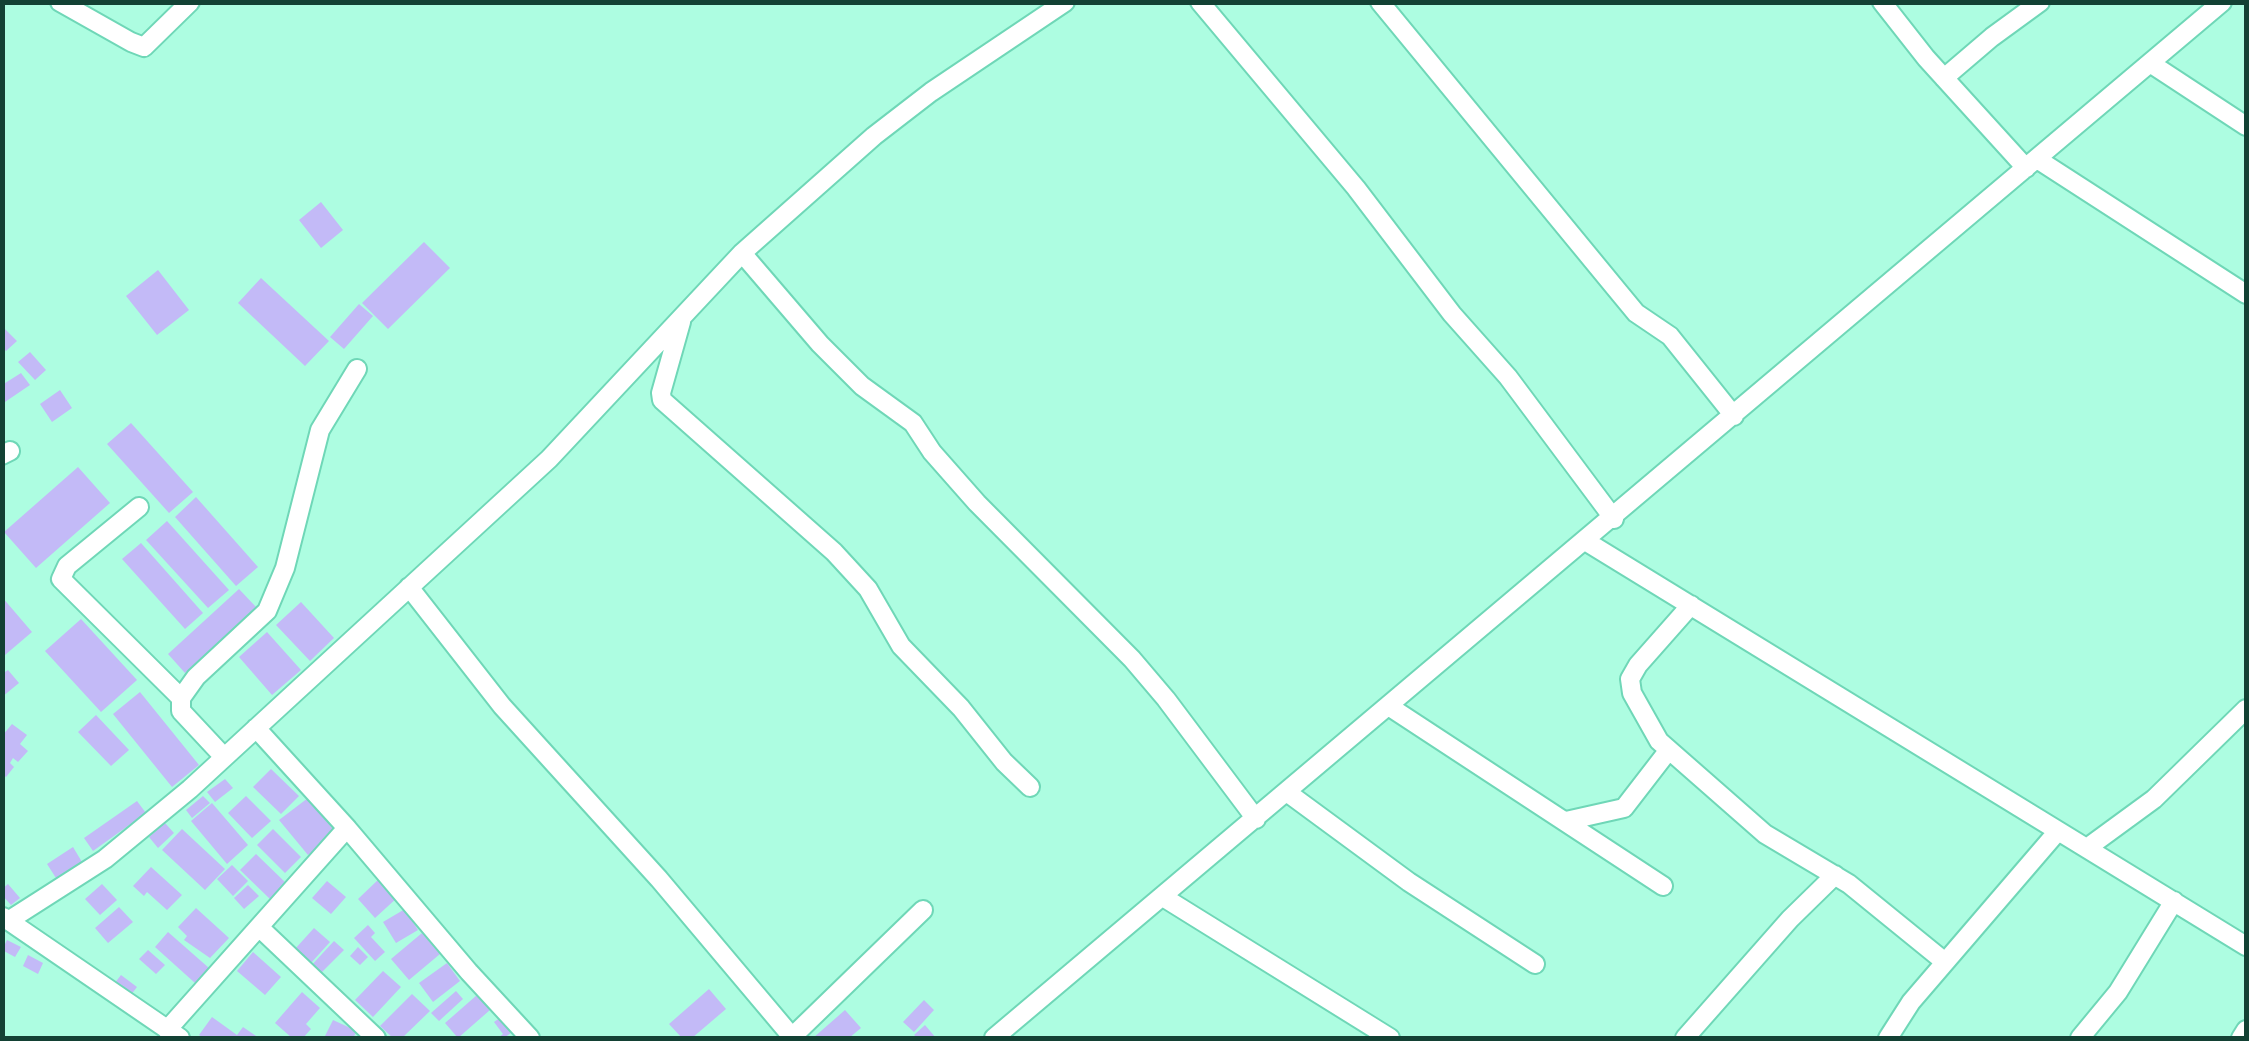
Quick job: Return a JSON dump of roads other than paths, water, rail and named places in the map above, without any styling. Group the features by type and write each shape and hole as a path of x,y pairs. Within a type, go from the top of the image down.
{"street":[{"path":"60,2 144,46 190,2"},
{"path":"1200,2 1356,188 1614,519"},
{"path":"1380,2 1510,165 1627,302 1670,336 1734,416"},
{"path":"1882,2 1944,78 2031,163 2246,294"},
{"path":"1944,78 1992,36 2040,2"},
{"path":"994,1038 1587,542 2222,2"},
{"path":"347,828 174,1034 5,919 105,859 224,757 549,459 742,254 874,136 1054,6"},
{"path":"2150,63 2246,126"},
{"path":"742,254 820,344 862,386 918,428 932,452 977,503 1132,659 1256,819"},
{"path":"682,317 662,400 834,552 868,589 901,646 1030,786"},
{"path":"224,757 181,711 182,698 196,677 266,611 285,568 298,504 320,430 358,368"},
{"path":"139,507 67,566 61,580 182,698"},
{"path":"1587,542 2246,946"},
{"path":"409,588 502,706 659,880 792,1038 922,910"},
{"path":"1691,605 1638,664 1630,679 1632,693 1654,733 1668,751 1766,834 1836,875 1945,962"},
{"path":"1390,707 1662,886"},
{"path":"2087,848 2154,799 2246,710"},
{"path":"256,728 530,1038"},
{"path":"1566,821 1624,808 1668,751"},
{"path":"1288,793 1408,882 1535,964"},
{"path":"1888,1038 1911,1002 2058,831"},
{"path":"1685,1038 1790,919 1836,875"},
{"path":"1163,898 1390,1038"},
{"path":"2080,1038 2118,992 2174,901"},
{"path":"260,928 376,1038"},
{"path":"2241,1038 2246,1030"}]}
